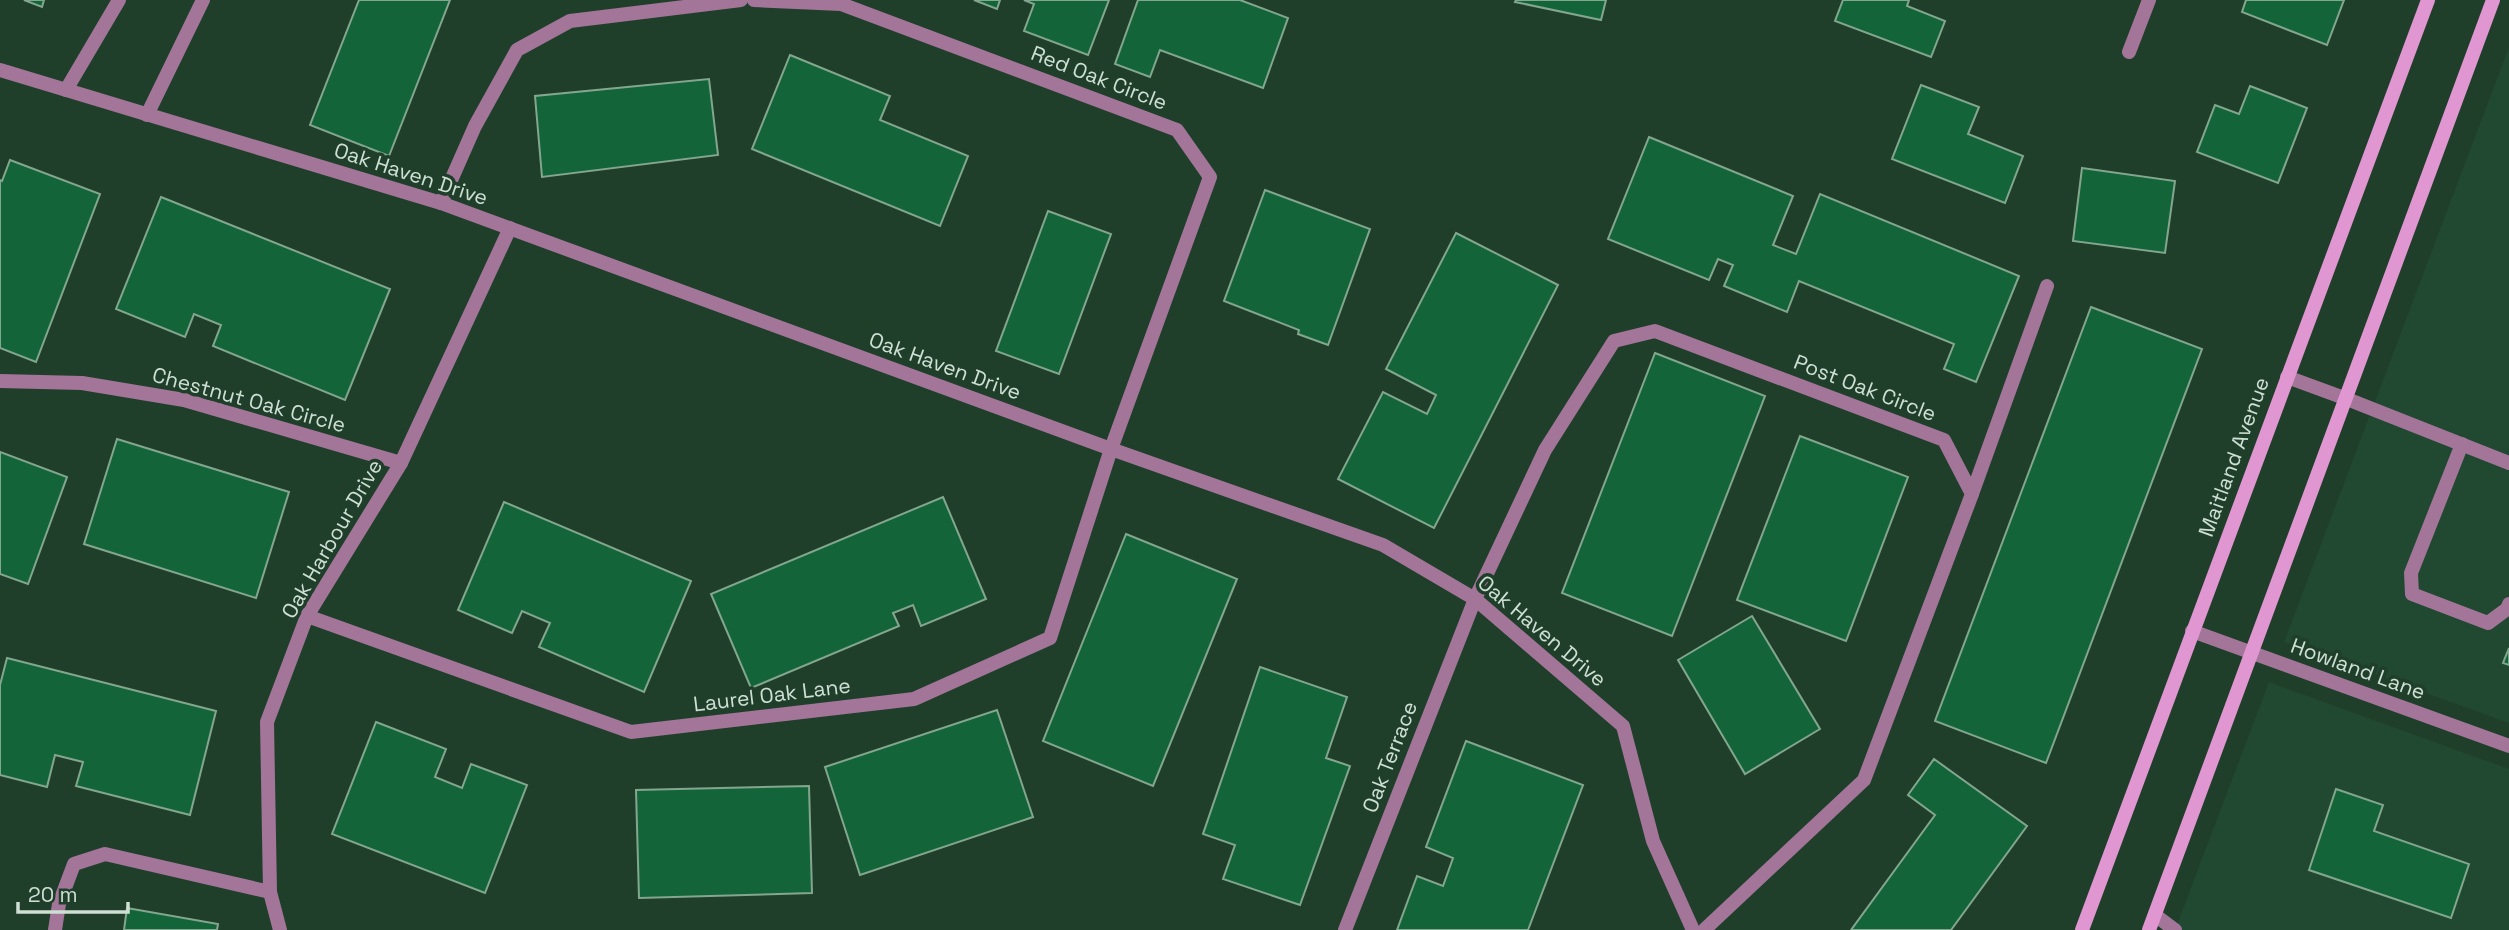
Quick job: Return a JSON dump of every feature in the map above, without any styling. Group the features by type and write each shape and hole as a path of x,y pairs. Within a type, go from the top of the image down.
{"main road":[{"name":"Maitland Avenue","path":"2082,930 2428,0"},
{"path":"2150,930 2493,0"}],"street":[{"path":"66,90 119,0"},
{"path":"147,115 203,0"},
{"path":"441,203 475,126 517,50 570,21 741,0"},
{"name":"Red Oak Circle","path":"754,0 841,4 1177,130 1210,177 1111,449"},
{"path":"2129,52 2149,0"},
{"name":"Oak Haven Drive","path":"0,70 441,203 1111,449 1383,545 1475,599 1623,726 1653,841 1693,930"},
{"name":"Oak Harbour Drive","path":"281,930 270,892 267,722 307,617 401,463 510,228"},
{"path":"1704,930 1864,779 2047,286"},
{"name":"Post Oak Circle","path":"1475,599 1545,450 1614,341 1656,331 1944,440 1972,494"},
{"path":"2287,377 2509,463"},
{"name":"Chestnut Oak Circle","path":"0,381 82,383 184,400 401,463"},
{"path":"2462,444 2411,573 2412,594 2488,623 2509,604"},
{"name":"Laurel Oak Lane","path":"307,617 631,732 914,699 1050,638 1111,449"},
{"name":"Oak Terrace","path":"1345,930 1475,599"},
{"name":"Howland Lane","path":"2192,631 2509,746"},
{"path":"55,930 59,904 74,864 105,854 270,892"},
{"path":"2155,915 2175,930"}],"shaded area":[{"path":"2509,47 2509,723 2284,642"},
{"path":"2269,682 2509,769 2509,930 2175,930"}],"building":[{"path":"24,0 44,0 42,7"},
{"path":"359,0 450,0 389,156 310,125"},
{"path":"974,0 1000,0 997,9"},
{"path":"1024,0 1109,0 1088,55 1024,31 1034,4"},
{"path":"1138,0 1240,0 1288,18 1263,88 1160,50 1150,77 1115,64"},
{"path":"1606,0 1601,20 1515,2"},
{"path":"1843,0 1909,0 1907,6 1945,21 1931,57 1835,21"},
{"path":"2246,0 2344,0 2327,45 2242,12"},
{"path":"790,55 890,96 880,120 968,156 940,226 752,149"},
{"path":"709,79 718,155 542,177 535,96"},
{"path":"1921,85 1979,107 1968,134 2023,156 2005,203 1892,159"},
{"path":"2250,86 2307,108 2278,183 2197,152 2215,105 2239,114"},
{"path":"1649,137 1793,196 1773,245 1796,254 1820,194 2019,276 1976,382 1944,369 1954,344 1799,281 1787,312 1724,286 1733,265 1718,259 1709,280 1608,239"},
{"path":"10,160 100,194 36,362 0,348 0,180 2,181"},
{"path":"2082,168 2175,181 2165,253 2073,241"},
{"path":"1265,190 1370,229 1328,345 1298,334 1299,330 1224,301"},
{"path":"161,197 390,289 345,400 213,346 221,325 194,314 185,337 116,309"},
{"path":"1048,211 1111,234 1059,374 996,351"},
{"path":"1456,233 1558,285 1434,528 1338,479 1383,392 1427,414 1436,395 1386,369"},
{"path":"2091,307 2202,349 2046,763 1935,721"},
{"path":"1655,353 1765,396 1672,636 1562,593"},
{"path":"1800,436 1908,477 1846,641 1737,600"},
{"path":"117,439 289,492 256,598 84,544"},
{"path":"0,452 67,477 28,584 0,574"},
{"path":"943,497 986,599 921,626 913,605 893,613 899,626 751,688 711,594"},
{"path":"504,502 691,581 644,692 539,647 550,623 522,611 512,633 458,610"},
{"path":"1126,534 1237,579 1153,786 1043,741"},
{"path":"1752,616 1820,729 1745,774 1678,660"},
{"path":"2509,648 2509,665 2503,663"},
{"path":"7,658 216,711 190,815 76,786 83,762 55,755 47,787 0,775 0,685"},
{"path":"1260,667 1347,697 1326,758 1350,766 1300,905 1223,879 1235,845 1203,834"},
{"path":"997,710 1033,817 860,875 825,767"},
{"path":"376,722 446,749 435,777 462,788 471,764 527,785 485,893 332,834"},
{"path":"1466,741 1583,785 1528,930 1397,930 1417,876 1443,886 1453,858 1426,847"},
{"path":"1934,759 2027,826 1951,930 1851,930 1935,815 1908,795"},
{"path":"809,786 812,893 639,898 636,790"},
{"path":"2336,789 2383,805 2374,831 2469,864 2451,918 2309,870"},
{"path":"127,908 218,924 217,930 124,930"}]}
